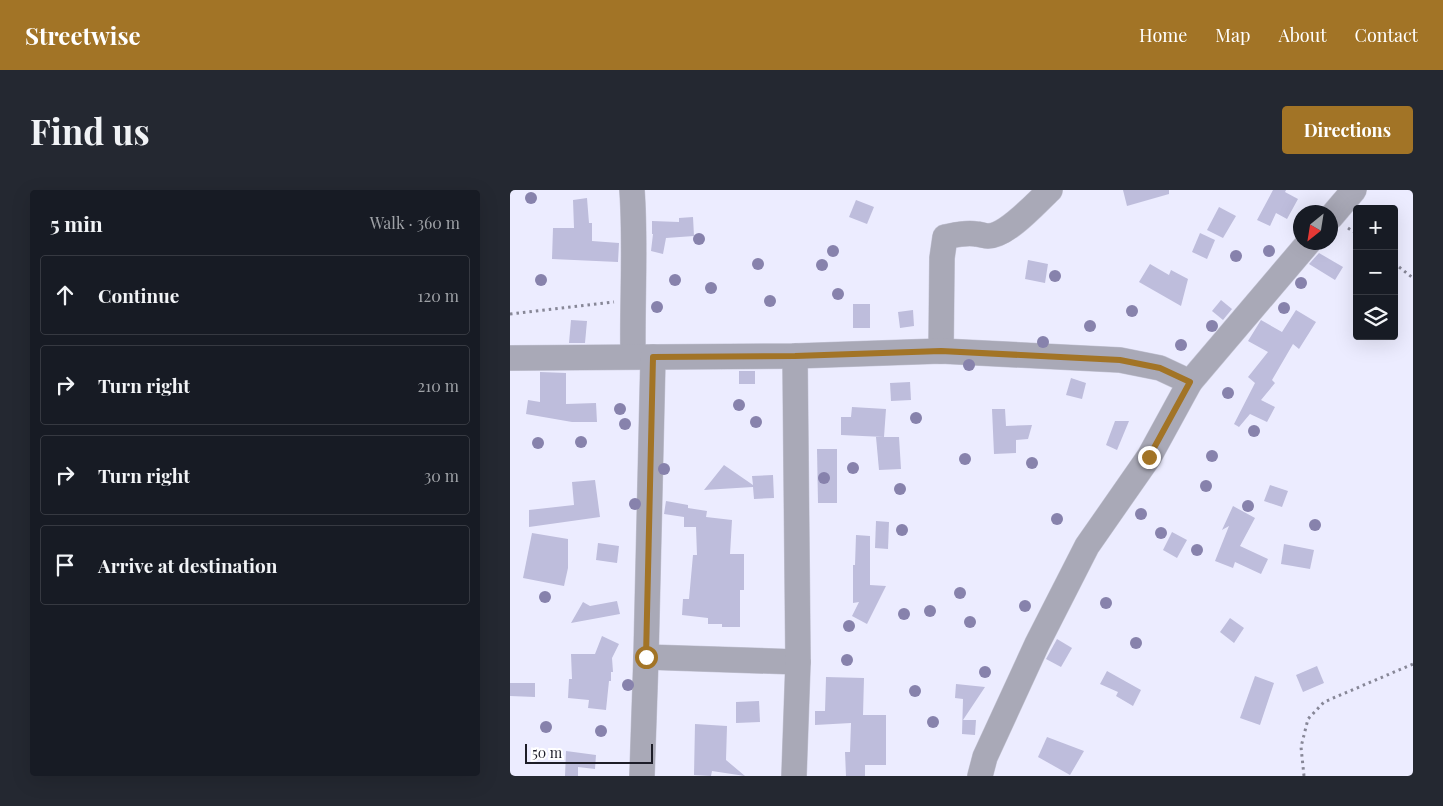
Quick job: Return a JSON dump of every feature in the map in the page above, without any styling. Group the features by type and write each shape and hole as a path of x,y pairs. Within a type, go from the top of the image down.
{"street":[{"path":"632,190 635,232 632,300 643,357 646,657 642,776"},
{"path":"941,351 942,258 945,237 974,233 988,236 999,234 1050,190"},
{"path":"1338,208 1354,190"},
{"path":"980,776 985,757 1037,644 1087,546 1149,457 1190,382 1302,250"},
{"path":"510,358 795,356 941,351 1120,360 1160,368 1190,382"},
{"path":"794,776 798,662 795,356"},
{"path":"646,657 798,662"}],"path":[{"path":"1398,266 1413,278"},
{"path":"510,314 632,300"},
{"path":"1304,776 1301,746 1308,719 1324,702 1413,664"}],"building":[{"path":"1123,190 1169,190 1169,194 1127,206"},
{"path":"1273,190 1286,190 1285,192 1298,199 1287,219 1276,213 1270,226 1257,220"},
{"path":"587,198 589,223 592,223 592,241 619,243 618,262 552,259 553,228 574,228 573,200"},
{"path":"856,200 874,207 867,224 849,217"},
{"path":"1219,207 1236,216 1223,238 1207,230"},
{"path":"693,217 694,236 666,238 663,254 651,251 652,221 679,222 679,218"},
{"path":"1200,233 1215,240 1207,259 1192,252"},
{"path":"1319,253 1343,267 1335,280 1309,264"},
{"path":"1028,260 1048,264 1045,283 1025,279"},
{"path":"1150,264 1169,275 1171,270 1188,279 1181,306 1139,282"},
{"path":"1221,300 1232,309 1223,320 1212,311"},
{"path":"853,304 870,304 870,328 853,328"},
{"path":"913,310 914,326 900,328 898,312"},
{"path":"1296,310 1316,322 1299,349 1293,344 1272,380 1275,383 1261,400 1275,407 1267,422 1250,414 1239,427 1234,424 1255,383 1248,377 1268,352 1248,341 1261,320 1282,332"},
{"path":"571,320 587,321 585,343 569,343"},
{"path":"739,371 755,371 755,384 739,384"},
{"path":"540,372 566,373 566,404 596,403 597,422 572,422 526,414 528,400 540,402"},
{"path":"1071,378 1086,383 1082,399 1066,395"},
{"path":"910,382 911,400 891,401 890,383"},
{"path":"852,407 886,409 884,437 841,435 841,417 851,417"},
{"path":"992,409 1005,409 1006,426 1032,425 1028,439 1016,440 1016,453 994,454"},
{"path":"1115,421 1129,421 1117,450 1106,445"},
{"path":"876,437 899,437 901,469 879,470"},
{"path":"817,449 837,449 837,503 818,503"},
{"path":"724,465 753,485 752,476 773,475 774,498 754,499 753,487 704,490"},
{"path":"595,480 600,517 529,527 529,510 574,505 572,482"},
{"path":"1270,485 1288,491 1282,507 1264,501"},
{"path":"666,501 688,505 688,508 707,511 706,517 732,520 730,554 744,554 744,590 740,590 740,627 722,627 722,624 708,624 708,618 682,615 683,599 689,599 693,555 697,555 696,527 684,527 684,517 664,514"},
{"path":"1233,506 1255,518 1240,546 1268,559 1261,574 1235,562 1233,568 1215,561 1229,526 1222,530"},
{"path":"876,521 889,522 888,549 875,548"},
{"path":"1172,532 1187,540 1177,558 1163,550"},
{"path":"532,533 568,539 568,568 564,586 523,578"},
{"path":"856,535 870,536 870,585 886,586 867,624 852,616 859,602 853,603 853,565 855,565"},
{"path":"598,543 619,546 617,563 596,560"},
{"path":"1284,544 1314,550 1310,569 1281,564"},
{"path":"617,601 620,614 571,623 583,602 590,606"},
{"path":"1230,618 1244,628 1234,643 1220,632"},
{"path":"602,636 619,644 612,658 613,672 611,672 611,681 609,681 606,710 588,708 589,700 568,698 569,679 572,679 571,654 595,654"},
{"path":"1057,639 1072,648 1061,667 1046,659"},
{"path":"1317,666 1324,683 1303,692 1296,675"},
{"path":"1107,671 1141,690 1133,706 1116,696 1118,692 1100,684"},
{"path":"1255,676 1274,683 1260,725 1240,718"},
{"path":"826,677 864,678 863,715 886,715 886,765 865,765 865,776 846,776 845,752 850,752 851,723 815,725 815,711 825,711"},
{"path":"510,683 535,683 535,697 510,696"},
{"path":"956,684 985,687 963,720 976,720 975,735 962,734 963,699 955,698"},
{"path":"759,701 760,722 736,723 736,702"},
{"path":"695,724 727,726 726,760 745,776 712,771 711,776 694,775"},
{"path":"1047,737 1084,751 1070,775 1038,757"},
{"path":"566,751 596,755 595,769 578,767 578,776 565,776"}],"route":[{"path":"646,657 653,357 795,356 941,351 1120,360 1160,368 1190,382 1149,457"}]}
